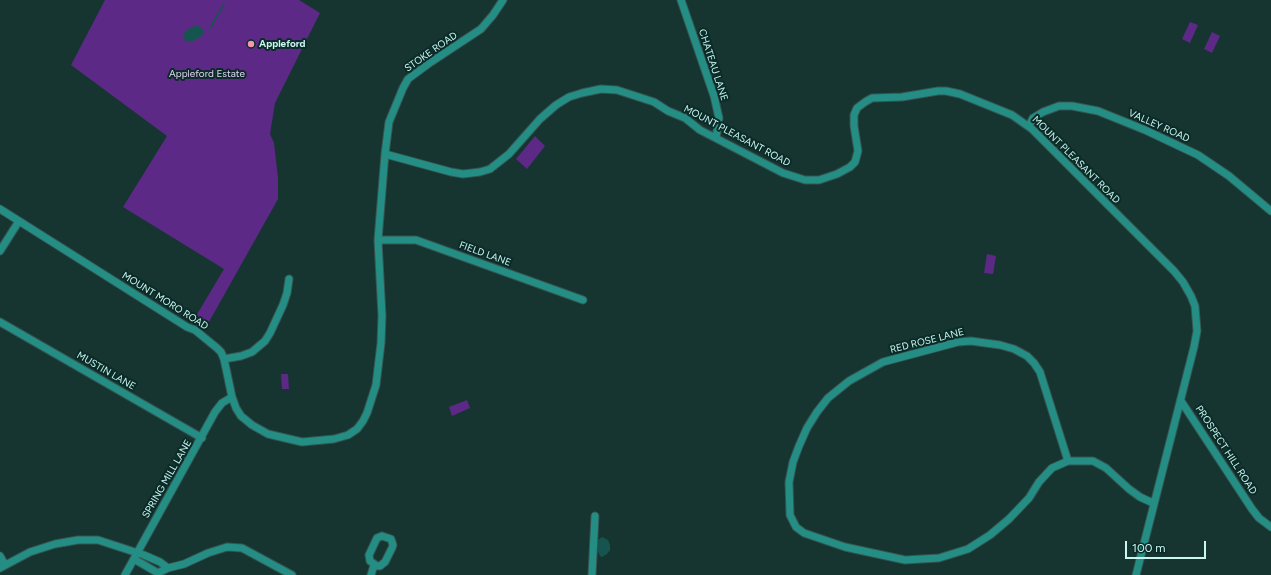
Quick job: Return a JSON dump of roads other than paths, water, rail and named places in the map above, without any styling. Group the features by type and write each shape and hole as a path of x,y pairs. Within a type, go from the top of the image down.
{"street":[{"name":"STOKE ROAD","path":"385,154 389,122 403,88 408,80 431,62 481,29 493,16 503,0"},
{"name":"CHATEAU LANE","path":"681,0 714,96 719,118 716,138"},
{"name":"MOUNT PLEASANT ROAD","path":"385,154 463,174 490,169 510,154 540,119 556,105 569,97 601,89 616,90 654,102 668,111 685,118 700,130 783,173 805,180 819,180 838,174 850,167 855,162 858,151 854,126 854,115 864,102 872,98 902,97 946,91 960,94 1012,115 1028,126 1174,271 1183,282 1191,296 1196,316 1197,331 1181,401 1153,502 1136,575"},
{"name":"VALLEY ROAD","path":"1028,126 1033,118 1043,112 1059,106 1072,106 1098,111 1145,130 1198,155 1229,176 1271,211"},
{"path":"289,278 287,293 283,305 265,341 252,352 241,356 224,358 232,397 236,408 241,416 252,426 268,434 287,440 302,442 334,439 348,435 357,429 367,413 374,395 381,343 382,310 378,240 385,154"},
{"name":"MOUNT MORO ROAD","path":"0,209 187,327 195,330 221,352 224,358"},
{"path":"0,251 19,221"},
{"name":"FIELD LANE","path":"378,240 416,240 583,300"},
{"name":"MUSTIN LANE","path":"0,322 202,438"},
{"name":"RED ROSE LANE","path":"971,341 1000,345 1014,349 1027,356 1034,363 1040,372 1068,461 1052,468 1039,482 1029,498 1009,519 990,535 968,549 939,558 905,560 845,547 804,533 796,527 790,515 788,499 792,466 804,434 817,412 830,397 849,381 883,362 958,342 971,341"},
{"name":"SPRING MILL LANE","path":"125,575 215,412 222,404 232,397"},
{"name":"PROSPECT HILL ROAD","path":"1181,401 1252,509 1259,518 1271,527"},
{"path":"1068,461 1093,460 1106,468 1134,493 1153,502"},
{"path":"592,575 595,516"},
{"path":"0,556 2,566 30,552 48,546 78,540 98,540 135,556 155,560 168,568 184,564 208,552 227,547 242,548 292,575"},
{"path":"371,575 374,565"}],"water":[{"path":"194,26 202,28 204,34 192,42 187,42 184,38 184,33"},
{"path":"602,537 608,540 610,550 602,557 597,549 598,540"}],"waterway":[{"path":"210,28 224,4"}],"place":[{"name":"Appleford","path":"251,44"}],"park label":[{"name":"Appleford Estate","path":"207,74"}]}
